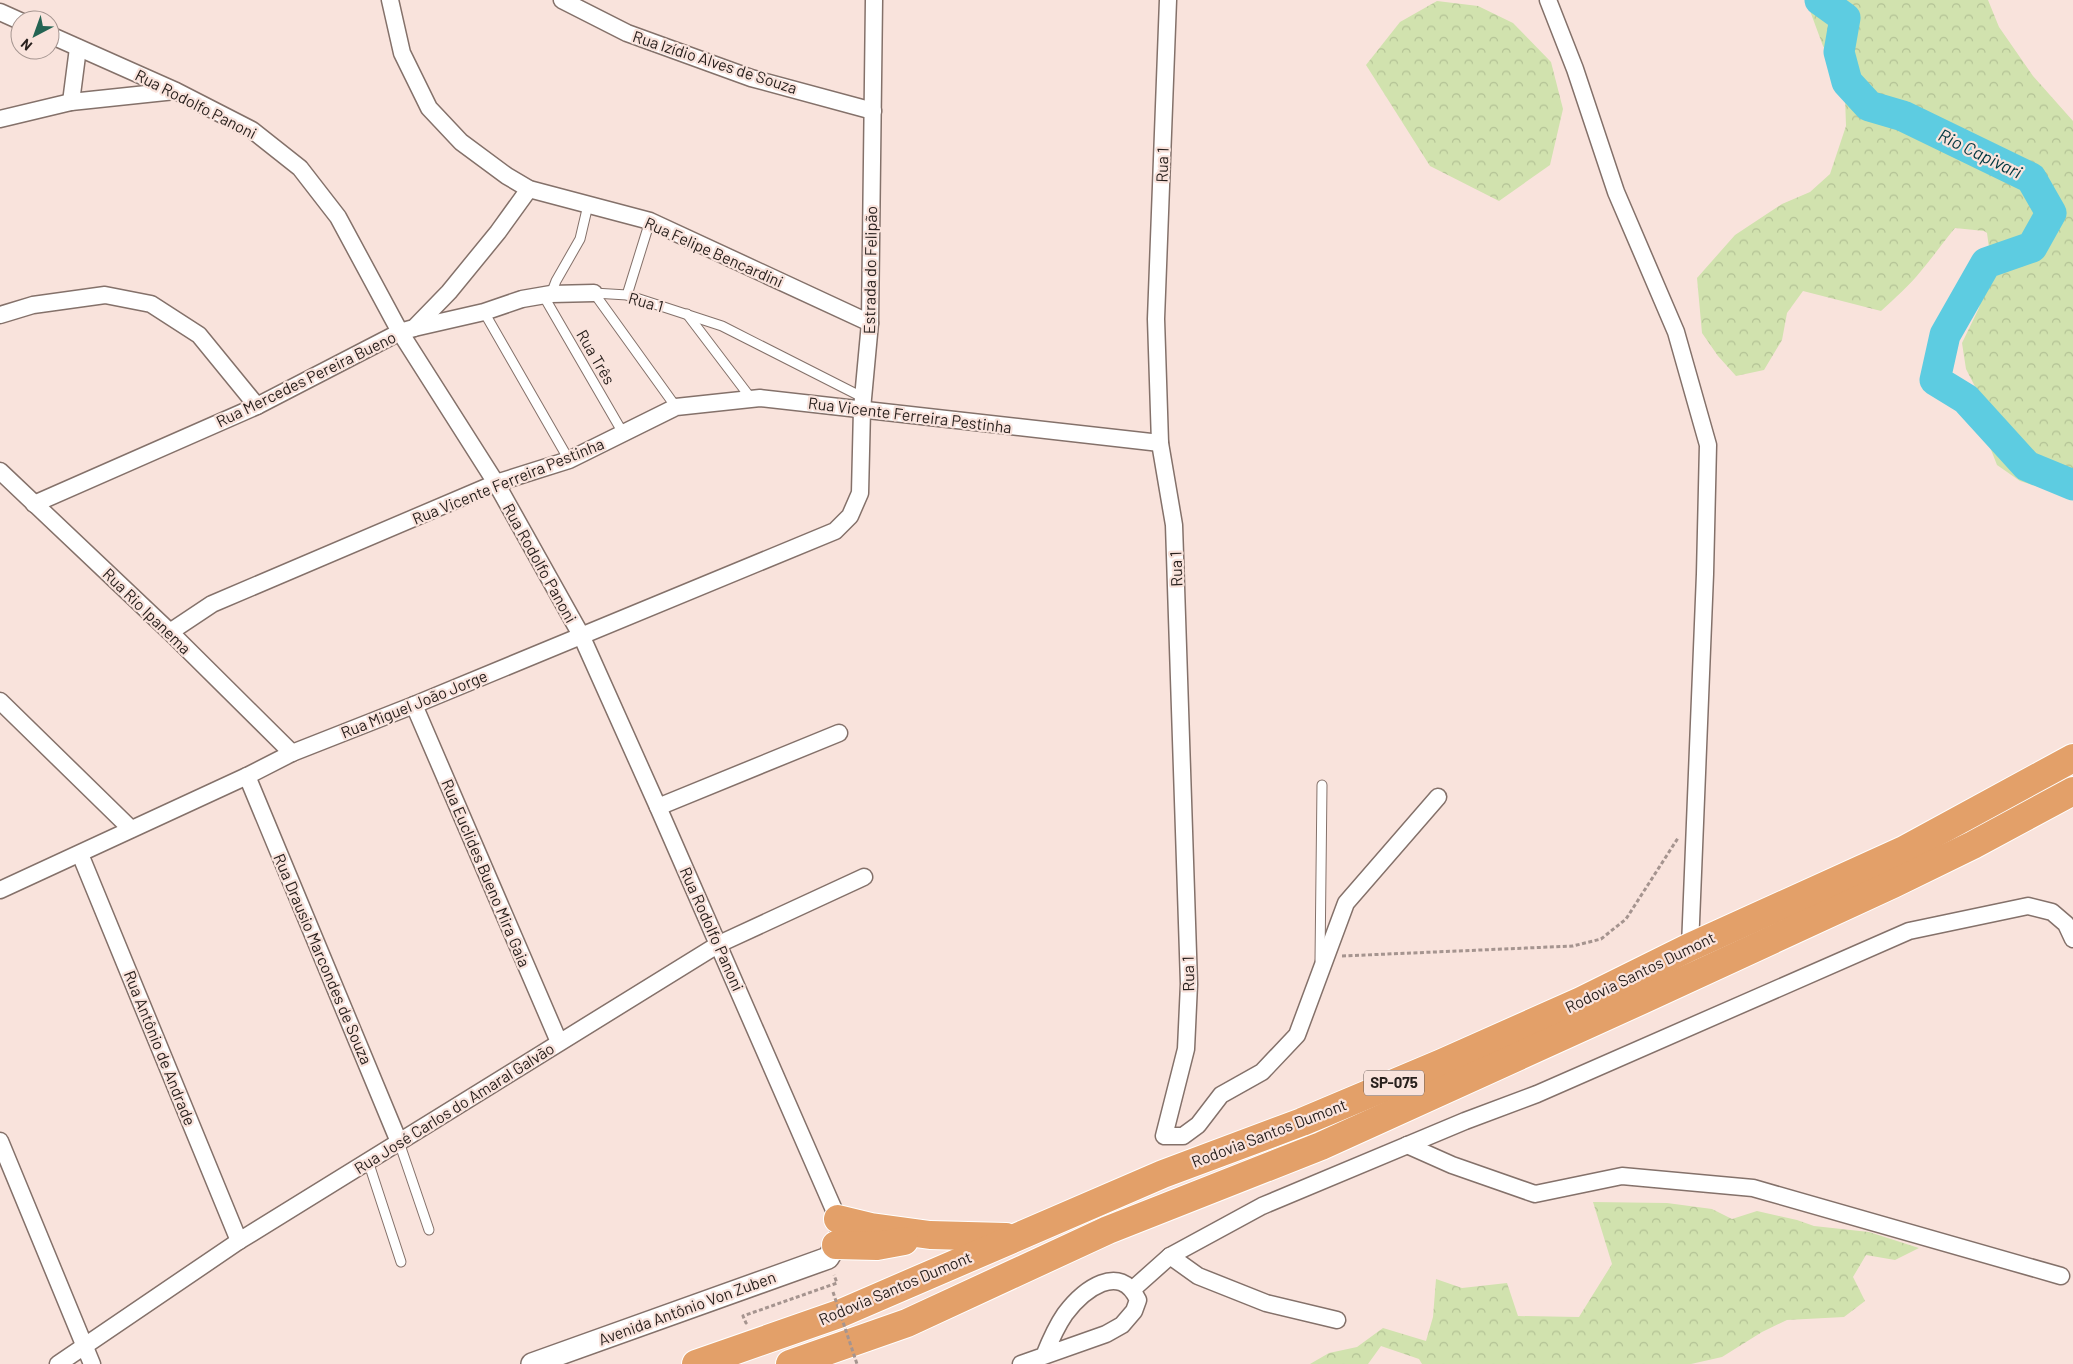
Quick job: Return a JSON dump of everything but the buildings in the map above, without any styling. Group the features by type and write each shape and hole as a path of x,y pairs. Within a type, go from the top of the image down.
{"highway":[{"name":"Rodovia Santos Dumont","path":"696,1364 839,1314 1163,1174 1302,1122 1442,1063 1581,1001 1690,947 1904,850 2073,758"},
{"name":"Rodovia Santos Dumont","path":"790,1364 907,1323 1108,1230 1321,1146 1893,884 1973,845 2073,792"},
{"path":"834,1241 877,1246 930,1235 1017,1238"}],"street":[{"name":"Rua Felipe Bencardini","path":"390,0 402,53 429,108 461,142 529,189 650,221 870,324"},
{"name":"Rua Izídio Alves de Souza","path":"562,0 627,34 751,78 873,111"},
{"name":"Estrada do Felipão","path":"835,531 850,516 860,493 863,403 870,324 874,0"},
{"name":"Rua 1","path":"1168,0 1156,318 1160,443 1174,525 1189,984 1186,1048 1164,1136 1183,1136 1198,1126 1221,1095 1262,1072 1268,1066 1297,1035 1320,972"},
{"path":"1548,0 1575,69 1616,192 1676,332 1708,445 1705,574 1690,947"},
{"name":"Rua Rodolfo Panoni","path":"60,40 176,91 252,130 300,168 338,217 407,330 496,483 581,635 719,944 834,1241"},
{"path":"71,102 78,48"},
{"path":"0,119 71,102 176,91"},
{"name":"Rua Mercedes Pereira Bueno","path":"34,504 257,406 407,330 449,292 498,232 529,189"},
{"name":"Rua 1","path":"407,330 484,312 522,299 547,294 594,293"},
{"path":"0,314 33,305 105,295 151,304 199,335 257,406"},
{"name":"Rua Vicente Ferreira Pestinha","path":"170,632 212,604 496,483 569,460 676,407 750,397 863,403 1160,443"},
{"name":"Rua Rio Ipanema","path":"0,471 170,632 292,753"},
{"name":"Rua Miguel João Jorge","path":"0,890 247,776 292,753 414,705 835,531"},
{"path":"0,702 131,829"},
{"name":"Rua Euclides Bueno Mira Gaia","path":"414,705 559,1042"},
{"path":"658,807 839,733"},
{"name":"Rua Drausio Marcondes de Souza","path":"247,776 399,1142"},
{"path":"1320,972 1346,903 1438,797"},
{"name":"Rua Antônio de Andrade","path":"80,854 239,1241"},
{"name":"Rua José Carlos do Amaral Galvão","path":"58,1364 239,1241 719,944 864,877"},
{"path":"1133,1289 1170,1256 1262,1206 1406,1145 1537,1094 1909,930 2028,906 2052,912 2066,924 2073,938"},
{"path":"0,1141 92,1364"},
{"path":"1406,1145 1452,1165 1535,1194 1622,1176 1753,1188 2061,1276"},
{"name":"Avenida Antônio Von Zuben","path":"532,1364 834,1241"},
{"path":"1170,1256 1198,1276 1258,1300 1337,1320"},
{"path":"1021,1364 1044,1356 1106,1334 1122,1325 1134,1311 1138,1300 1133,1289 1125,1282 1112,1280 1084,1294 1066,1313 1052,1334 1044,1356"}],"lane":[{"path":"547,294 580,239 588,205"},
{"path":"627,295 650,221"},
{"path":"594,293 676,407"},
{"name":"Rua 1","path":"594,293 627,295 722,326 863,403"},
{"name":"Rua Três","path":"547,294 623,433"},
{"path":"484,312 569,460"},
{"path":"687,314 750,397"},
{"path":"1320,972 1322,785"},
{"path":"399,1142 429,1230"},
{"path":"368,1161 401,1262"}],"path":[{"path":"1326,956 1573,946 1601,939 1626,920 1696,810"},
{"path":"754,1320 746,1323 743,1316 837,1282 834,1241"},
{"path":"824,1295 833,1292 857,1364"}],"green space":[{"path":"1806,0 1988,0 1999,27 2033,76 2073,121 2073,498 2020,481 1997,465 1986,437 1984,404 1966,369 1962,343 1979,308 1990,255 1987,233 1984,231 1955,228 1902,292 1881,311 1803,291 1787,313 1782,340 1764,370 1736,376 1718,356 1702,333 1697,278 1735,235 1782,204 1810,192 1830,174 1846,126 1842,76 1823,46"},
{"path":"1437,1 1478,6 1513,23 1551,62 1563,109 1550,165 1499,201 1430,166 1366,65 1400,22"},
{"path":"1593,1202 1667,1203 1712,1209 1732,1219 1757,1211 1814,1226 1869,1232 1919,1248 1895,1260 1866,1255 1853,1277 1865,1301 1844,1317 1787,1320 1762,1332 1722,1357 1691,1364 1422,1364 1419,1359 1381,1346 1368,1364 1310,1364 1329,1353 1357,1347 1383,1328 1426,1341 1433,1317 1436,1279 1462,1288 1507,1283 1518,1316 1579,1317 1612,1264"}],"waterway":[{"name":"Rio Capivari","path":"1820,0 1845,18 1839,52 1847,82 1869,106 1903,116 2031,178 2051,213 2032,247 1986,263 1945,335 1935,380 1966,399 2027,466 2073,485"}]}
